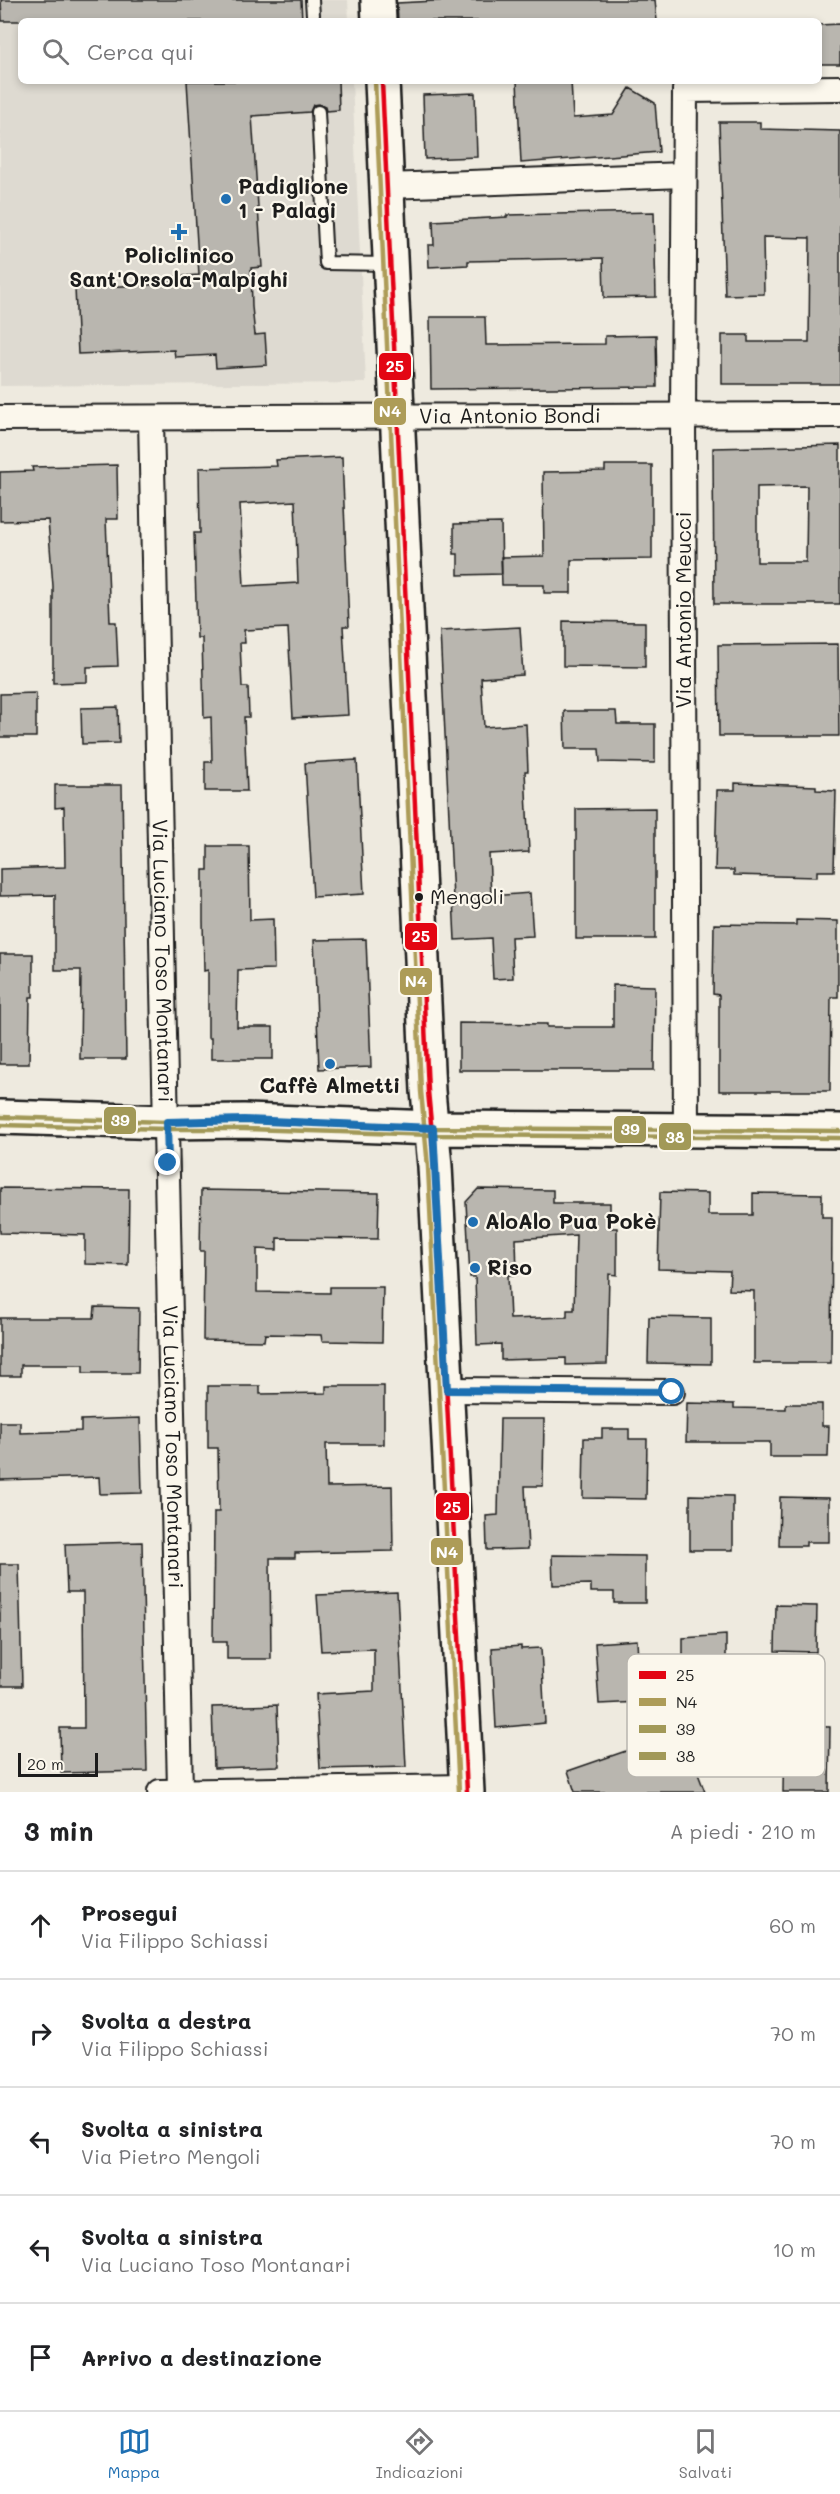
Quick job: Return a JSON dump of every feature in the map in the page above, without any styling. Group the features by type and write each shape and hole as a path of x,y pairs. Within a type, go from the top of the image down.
{"street":[{"path":"378,0 379,18"},
{"path":"170,1791 467,1789 433,1128 428,1091 382,84"},
{"name":"Via Antonio Meucci","path":"686,1130 683,415 685,90 840,88"},
{"path":"387,186 684,175"},
{"name":"Via Antonio Bondi","path":"0,418 840,415"},
{"name":"Via Luciano Toso Montanari","path":"151,419 167,1122 170,1791"},
{"path":"0,1117 167,1122 244,1120 433,1128 840,1131"},
{"path":"447,1390 672,1392"}],"lane":[{"path":"312,0 313,15"},
{"path":"318,112 326,263 391,264"}],"shaded area":[{"name":"Policlinico Sant'Orsola-Malpighi","path":"0,0 348,0 349,18 18,18 18,84 352,84 366,383 0,386"}],"building":[{"path":"1,0 301,0 302,18 18,18 18,21 2,21"},
{"path":"455,0 655,0 657,18 398,18 397,3"},
{"path":"840,24 840,64 822,64 822,25"},
{"name":"Padiglione 1 - Palagi","path":"187,84 338,84 339,110 326,111 325,107 318,104 313,105 310,112 252,116 262,267 251,268 252,307 255,335 265,334 267,365 216,368 215,355 175,357 174,350 78,354 75,288 170,284 170,277 199,275"},
{"path":"517,84 571,84 573,118 613,115 630,88 655,103 659,152 521,163"},
{"path":"475,93 477,157 425,159 423,95"},
{"path":"719,122 760,122 760,129 840,131 840,384 722,384 722,335 748,335 748,342 809,342 810,238 763,237 764,294 725,295"},
{"path":"654,212 656,297 604,298 603,258 468,261 468,265 429,267 428,245 434,245 433,221 507,217 507,215"},
{"path":"430,317 485,317 486,345 605,344 605,336 656,335 657,387 431,389"},
{"path":"840,445 840,604 714,604 713,448","holes":["807,486 806,562 757,562 757,487"]},
{"path":"342,457 349,626 343,626 348,715 293,718 288,628 244,630 245,643 240,643 242,687 248,687 249,717 244,717 247,791 205,791 205,762 212,762 211,717 204,718 202,638 197,638 194,533 200,533 199,468 277,466 276,460","holes":["295,501 298,583 244,586 240,504"]},
{"path":"117,465 118,519 106,519 110,622 116,622 118,666 87,667 87,682 53,683 53,586 48,520 0,521 0,472 33,471 32,467"},
{"path":"605,465 652,465 652,559 571,560 571,593 544,593 544,585 502,585 501,557 544,556 543,472 605,471"},
{"path":"501,523 502,574 458,575 458,554 454,554 454,524"},
{"path":"563,621 645,622 645,667 563,666"},
{"path":"520,627 523,675 481,678 484,727 526,724 528,771 525,771 529,852 489,854 491,896 530,893 533,936 511,937 513,978 493,979 491,938 455,940 440,631"},
{"path":"838,644 839,736 719,736 718,645"},
{"path":"36,693 36,737 0,737 0,694"},
{"path":"118,707 119,743 82,744 81,708"},
{"path":"564,711 616,711 617,724 655,724 655,763 600,762 599,749 565,749"},
{"path":"357,760 364,894 313,897 305,763"},
{"path":"735,783 816,786 816,790 836,791 834,871 817,871 817,877 734,875 734,870 715,870 717,790 735,790"},
{"path":"55,785 122,785 126,1059 80,1059 81,970 55,970 55,895 0,896 0,869 65,867 64,807 55,808"},
{"path":"655,808 655,939 576,939 576,809"},
{"path":"208,846 249,846 250,920 273,919 274,969 238,970 237,1027 273,1027 273,1059 211,1059 211,1038 208,1038 208,970 204,971 203,921 203,870 208,870"},
{"path":"796,920 838,921 838,997 831,997 830,1091 719,1091 719,995 713,994 714,924 796,925"},
{"path":"366,939 371,1067 319,1069 314,940"},
{"path":"0,954 33,954 29,1064 0,1064"},
{"path":"613,985 655,986 654,1070 459,1070 459,1023 613,1027"},
{"path":"0,1188 129,1189 128,1265 85,1264 85,1235 0,1233"},
{"path":"478,1189 553,1190 553,1203 610,1203 610,1228 617,1228 617,1275 609,1274 607,1364 566,1365 566,1358 501,1360 501,1344 477,1345 475,1277 470,1277 466,1202","holes":["576,1235 574,1310 567,1310 567,1317 510,1319 508,1275 517,1275 516,1239"]},
{"path":"201,1190 379,1193 378,1239 277,1238 277,1250 257,1249 257,1292 330,1293 330,1287 383,1287 382,1342 322,1341 321,1335 265,1334 264,1341 203,1340 204,1251 200,1251"},
{"path":"660,1192 708,1193 708,1215 753,1215 753,1193 822,1194 822,1217 832,1217 831,1363 754,1363 754,1291 729,1290 730,1271 658,1269"},
{"path":"95,1307 139,1308 138,1373 83,1373 83,1365 21,1365 21,1376 0,1376 0,1318 94,1318"},
{"path":"649,1317 711,1318 711,1364 648,1363"},
{"path":"208,1386 260,1386 260,1394 326,1393 326,1386 384,1386 384,1444 326,1444 327,1487 392,1486 393,1551 295,1553 295,1558 270,1558 271,1659 227,1659 227,1642 213,1642 214,1512 219,1512 218,1448 208,1448"},
{"path":"687,1403 734,1404 734,1408 786,1409 786,1404 822,1404 822,1426 829,1426 828,1457 770,1457 770,1442 686,1442"},
{"path":"140,1418 142,1493 100,1494 99,1477 0,1480 0,1422 20,1422 20,1433 81,1431 81,1420"},
{"path":"500,1419 544,1419 543,1486 525,1486 528,1549 487,1550 486,1516 498,1515"},
{"path":"602,1429 629,1429 629,1439 647,1439 646,1499 583,1498 584,1438 602,1438"},
{"path":"690,1495 733,1496 733,1550 690,1550"},
{"path":"780,1497 829,1498 829,1542 806,1542 806,1546 779,1546"},
{"path":"142,1542 147,1771 61,1773 60,1728 84,1728 83,1592 67,1592 65,1544"},
{"path":"552,1555 645,1556 645,1603 614,1603 614,1592 591,1592 591,1584 553,1585"},
{"path":"0,1564 19,1564 22,1686 0,1686"},
{"path":"397,1592 406,1767 320,1769 316,1694 374,1691 374,1649 321,1651 317,1595"},
{"path":"776,1605 817,1606 816,1652 775,1651"},
{"path":"726,1635 726,1654 683,1654 683,1638"},
{"path":"637,1640 638,1654 627,1654 627,1703 599,1704 595,1643"},
{"path":"521,1646 521,1649 541,1648 545,1723 496,1728 492,1648"},
{"path":"277,1705 279,1766 214,1768 212,1707"},
{"path":"825,1727 830,1727 829,1792 783,1792 783,1777 825,1777"},
{"path":"627,1751 627,1777 699,1777 705,1792 575,1792 568,1771"}],"transit line":[{"name":"N4","path":"375,84 421,1091 428,1167 459,1792"},
{"name":"25","path":"382,84 428,1091 435,1166 467,1792"},
{"name":"39","path":"0,1117 167,1122 244,1121 433,1128 840,1131"},
{"name":"38","path":"0,1125 433,1135 840,1138"}],"place":[{"name":"Padiglione 1 - Palagi","path":"226,199"},
{"name":"Policlinico Sant'Orsola-Malpighi","path":"179,232"},
{"name":"Mengoli","path":"419,897"},
{"name":"Caffè Almetti","path":"330,1064"},
{"name":"AloAlo Pua Pokè","path":"473,1222"},
{"name":"Riso","path":"475,1268"}],"route":[{"path":"168,1163 167,1122 244,1120 433,1128 447,1390 672,1392"}]}
